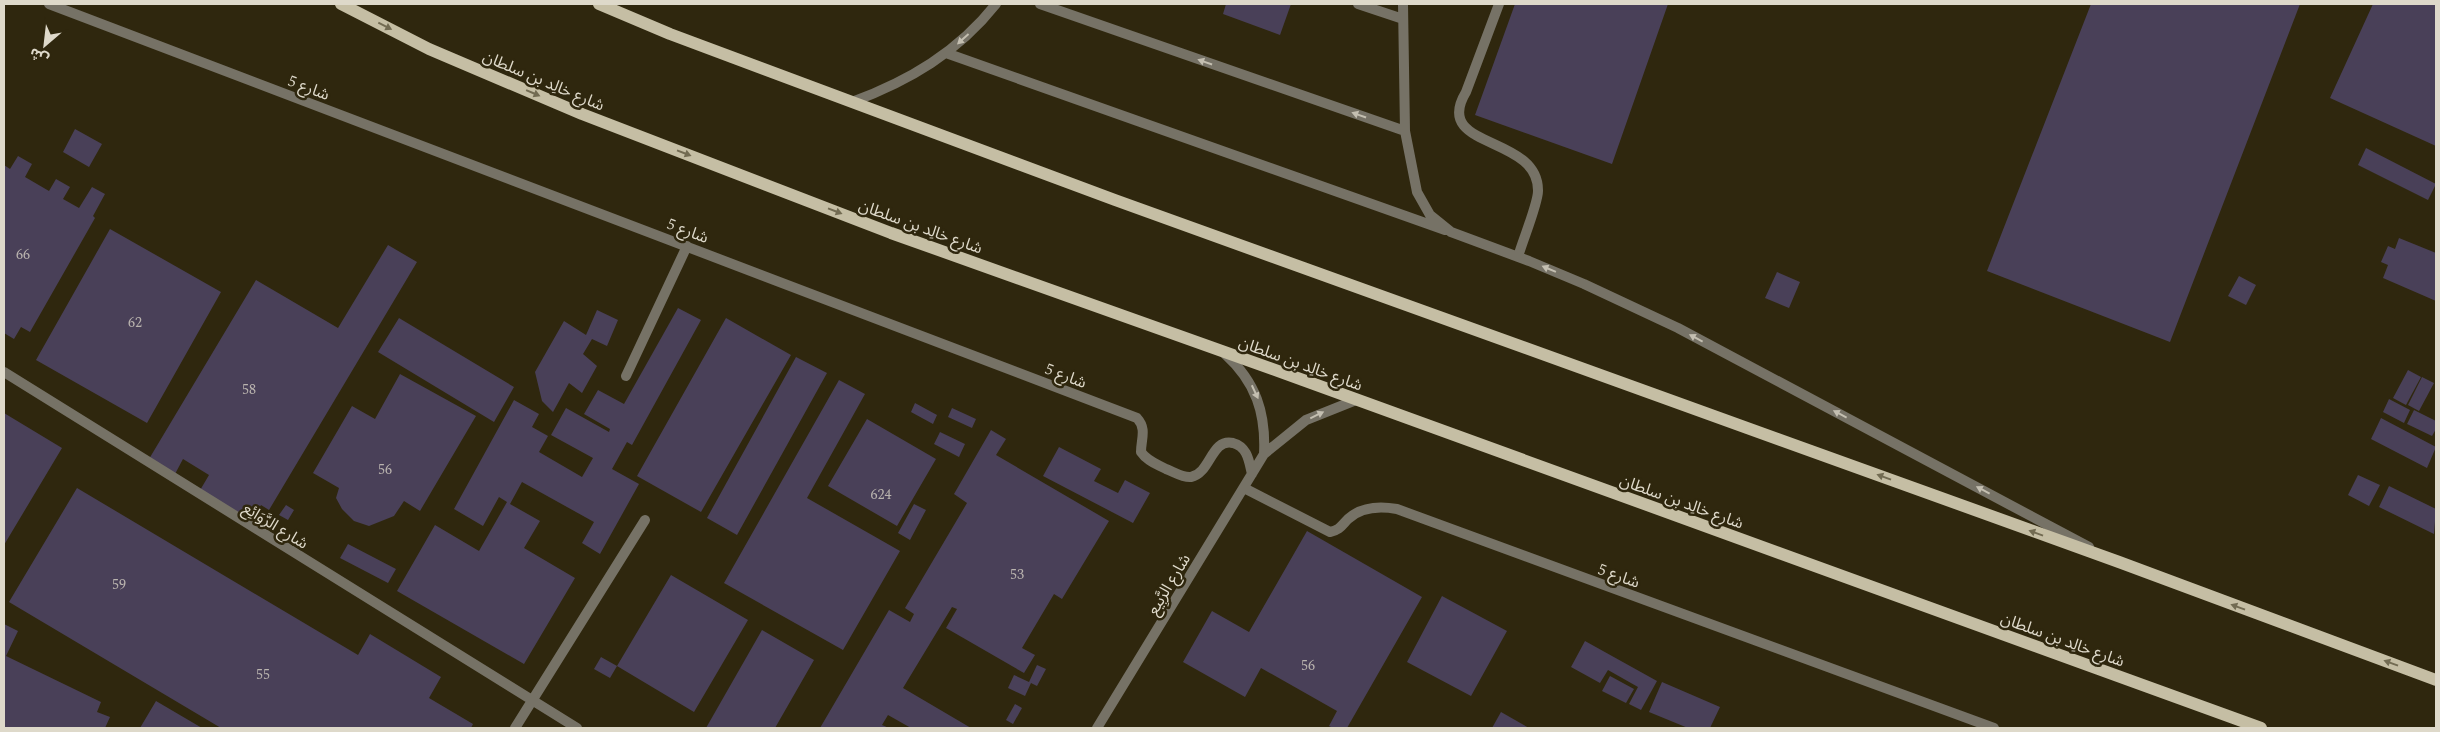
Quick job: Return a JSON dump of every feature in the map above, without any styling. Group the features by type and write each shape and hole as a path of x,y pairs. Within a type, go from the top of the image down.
{"main road":[{"name":"شارع خالِد بن سلطان","path":"342,4 429,49 582,114 891,233 1225,354 1303,380 2261,728"},
{"path":"599,4 670,34 1115,200 2119,562 2436,680"}],"street":[{"name":"شارع 5","path":"49,4 1137,418 1144,430 1141,452 1145,458 1182,476 1191,477 1200,473 1216,449 1222,444 1230,442 1238,444 1245,450 1252,474"},
{"path":"852,102 888,88 922,70 946,53 982,22 996,4"},
{"path":"1040,4 1405,131"},
{"path":"1358,4 1403,20"},
{"path":"1403,4 1405,131 1417,192 1430,215 1451,232"},
{"path":"1499,4 1466,92 1460,101 1459,112 1461,122 1468,131 1517,154 1529,165 1536,178 1538,192 1518,257"},
{"path":"946,53 1451,232 1584,284 1678,328 2119,562"},
{"path":"626,376 687,246"},
{"path":"1225,354 1239,366 1258,398 1264,416 1264,454"},
{"name":"شارع الرَّوَائِع","path":"4,372 532,702 577,728"},
{"name":"شارع الرَّبِيع","path":"1097,728 1264,454 1306,420 1356,400"},
{"name":"شارع 5","path":"1244,488 1330,532 1337,531 1357,512 1370,507 1397,509 1994,728"},
{"path":"516,728 645,520"}],"building":[{"path":"1226,4 1291,4 1280,35 1223,14"},
{"path":"1515,4 1668,4 1612,164 1475,115"},
{"path":"2091,4 2300,4 2170,342 1987,271"},
{"path":"2373,4 2436,4 2436,146 2330,98"},
{"path":"75,129 102,144 89,167 63,152"},
{"path":"2366,148 2436,184 2428,200 2358,165"},
{"path":"18,156 32,164 25,177 49,191 56,179 70,187 63,199 79,208 92,187 105,194 93,216 95,218 30,332 21,327 14,339 4,333 4,165 10,169"},
{"path":"110,229 221,292 147,423 36,360"},
{"path":"2399,238 2436,253 2436,301 2383,278 2388,265 2381,262 2388,246 2395,249"},
{"path":"388,245 417,262 269,510 261,505 251,522 199,492 209,475 183,459 175,474 149,459 256,280 338,328"},
{"path":"1777,272 1800,282 1789,308 1765,298"},
{"path":"2239,276 2256,285 2246,305 2228,296"},
{"path":"678,308 701,320 632,445 627,442 612,469 639,484 600,554 582,543 594,522 522,482 510,504 540,521 524,548 575,578 524,664 397,591 435,525 479,551 507,502 499,497 483,526 454,509 514,400 539,414 532,427 548,436 539,452 582,477 593,458 551,435 566,408 609,432 610,429 584,414 598,390 624,404"},
{"path":"597,310 618,320 607,346 592,339 583,354 597,366 582,393 569,383 553,412 542,401 535,372 564,321 586,335"},
{"path":"399,318 514,387 494,422 378,352"},
{"path":"726,318 791,355 701,512 637,476"},
{"path":"796,357 827,373 737,535 707,518"},
{"path":"2408,370 2421,377 2406,405 2393,398"},
{"path":"400,374 476,416 420,511 404,501 394,516 369,526 354,521 342,509 336,498 339,488 313,473 352,406 375,419"},
{"path":"2422,377 2434,383 2419,411 2408,405"},
{"path":"839,380 865,394 807,498 900,551 843,650 724,583"},
{"path":"2389,399 2410,410 2404,423 2383,412"},
{"path":"915,403 937,415 933,424 911,412"},
{"path":"952,408 976,419 972,428 948,417"},
{"path":"2414,410 2436,421 2436,429 2432,436 2407,424"},
{"path":"4,413 62,448 4,545"},
{"path":"2381,418 2436,447 2427,468 2371,439"},
{"path":"867,419 936,459 897,526 828,486"},
{"path":"991,430 1006,439 996,455 1109,521 1062,599 1054,594 1022,648 1035,655 1024,673 946,628 957,609 952,607 903,688 971,728 911,728 888,715 882,725 889,728 820,728 889,610 910,622 914,614 905,608 967,503 954,494"},
{"path":"940,432 965,444 959,457 934,444"},
{"path":"1059,447 1101,469 1094,481 1118,493 1125,480 1150,493 1133,523 1043,476"},
{"path":"2358,475 2380,485 2369,506 2348,495"},
{"path":"2389,486 2436,509 2434,534 2379,507"},
{"path":"77,488 358,655 370,634 441,677 429,698 473,724 471,728 221,728 9,602"},
{"path":"914,504 926,510 910,540 898,533"},
{"path":"286,505 294,510 288,520 279,515"},
{"path":"1307,531 1422,597 1347,728 1333,728 1329,726 1337,711 1261,668 1245,697 1183,662 1212,611 1249,632"},
{"path":"348,544 396,569 388,583 340,558"},
{"path":"671,575 748,620 694,712 617,666"},
{"path":"1442,596 1507,631 1471,696 1407,662"},
{"path":"4,624 18,631 6,656 101,702 97,712 110,717 105,728 4,728"},
{"path":"762,630 814,660 775,728 706,728"},
{"path":"1585,641 1657,681 1641,710 1629,704 1638,687 1608,670 1600,683 1571,667"},
{"path":"601,657 617,666 610,678 594,669"},
{"path":"1037,665 1046,669 1037,686 1031,683 1025,696 1008,688 1014,675 1029,682"},
{"path":"1610,676 1634,689 1626,703 1602,691"},
{"path":"1662,682 1720,707 1710,728 1688,728 1649,712"},
{"path":"156,701 202,728 140,728"},
{"path":"1015,704 1022,708 1013,724 1006,720"},
{"path":"1501,712 1529,728 1492,728"}]}
